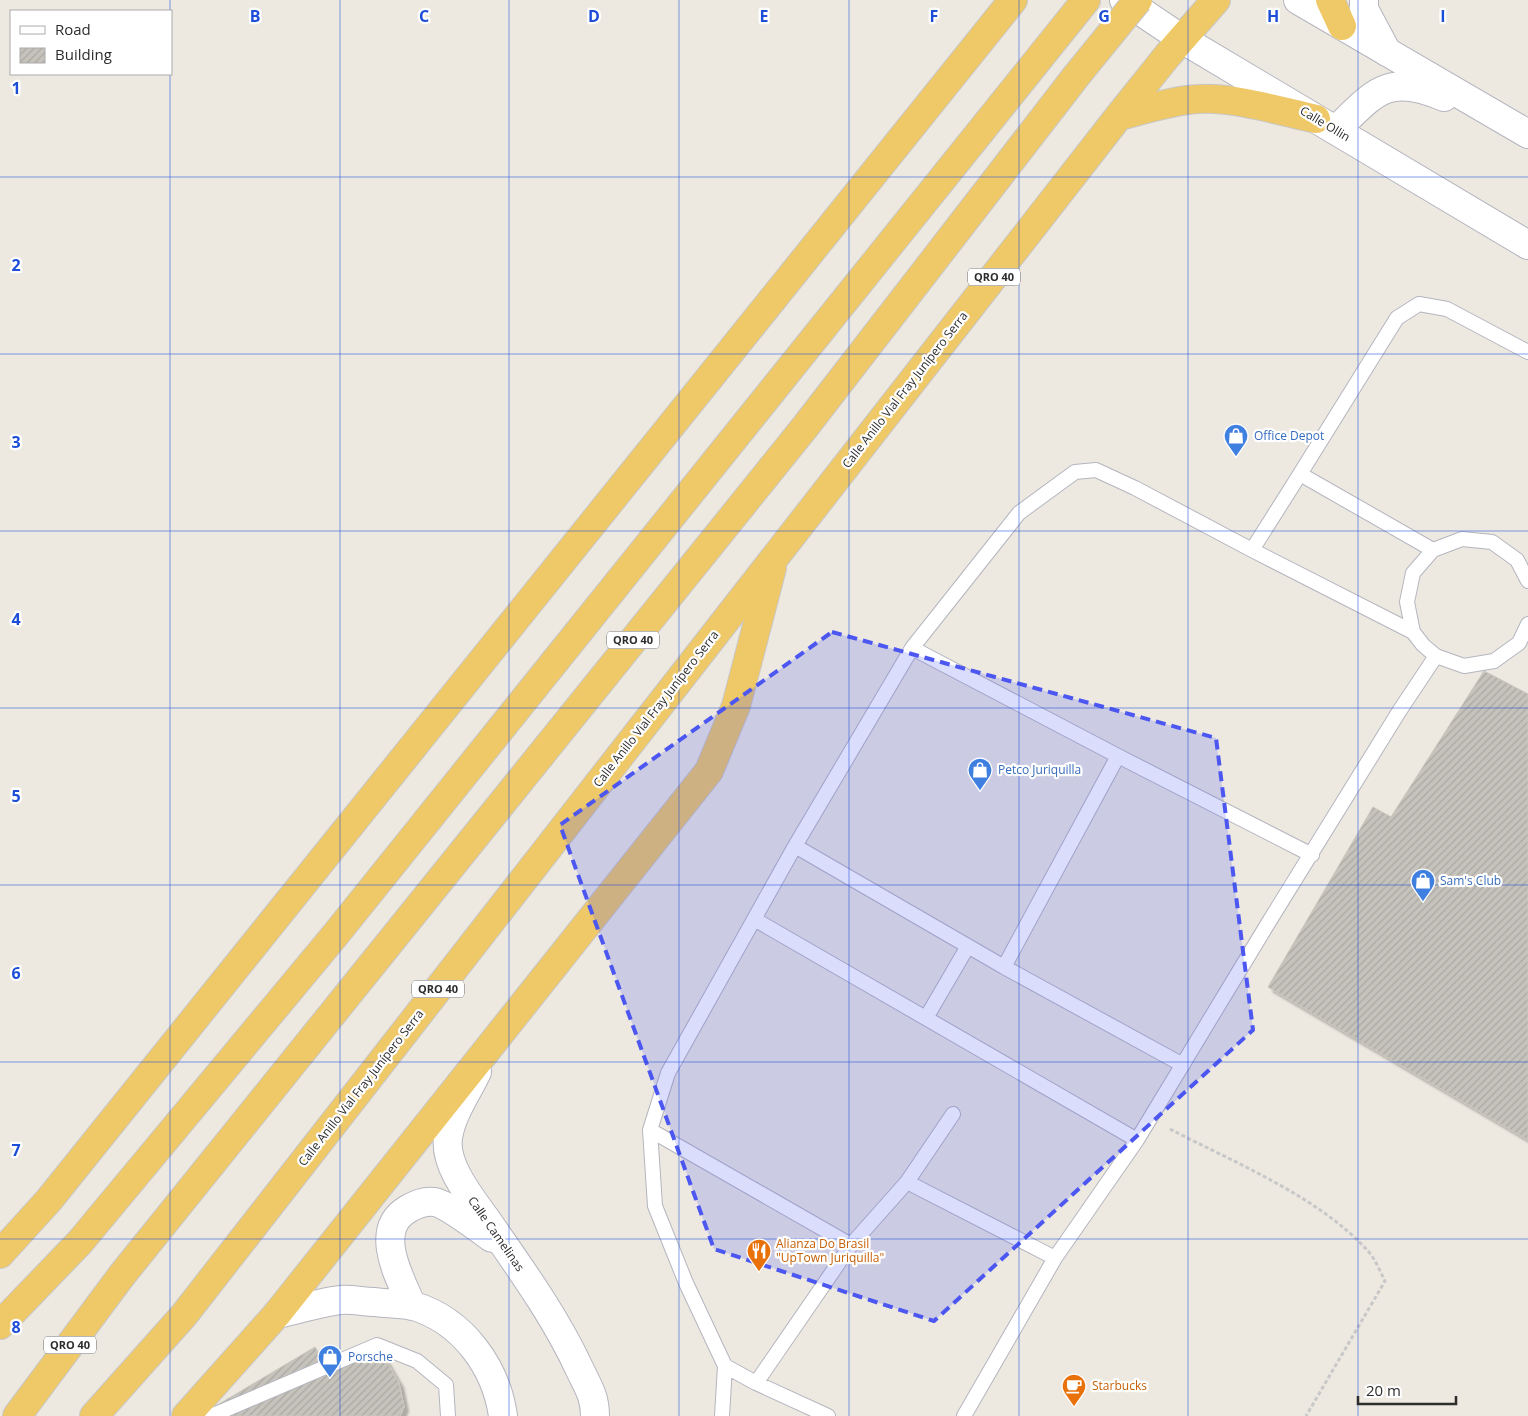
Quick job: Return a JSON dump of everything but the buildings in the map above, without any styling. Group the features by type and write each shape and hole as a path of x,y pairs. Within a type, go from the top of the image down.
{"highway":[{"path":"0,1254 48,1200 1013,0"},
{"path":"0,1325 80,1242 336,934 1086,0"},
{"name":"QRO 40","path":"17,1416 122,1275 799,435 1076,75 1138,0"},
{"name":"Calle Anillo Vial Fray Junípero Serra","path":"94,1416 184,1315 1120,116 1216,0"},
{"path":"1330,0 1342,26"},
{"path":"1120,116 1174,102 1199,99 1255,105 1326,125"},
{"path":"186,1416 277,1314 709,771 736,706 775,557"}],"street":[{"name":"Calle Ollin","path":"1124,0 1182,39 1528,245"},
{"path":"1298,0 1522,131"},
{"path":"1364,0 1364,9 1387,52"},
{"path":"1326,125 1368,98 1388,88 1405,86 1429,90 1522,131"},
{"name":"Calle Camelinas","path":"490,1046 452,1122 448,1139 450,1157 462,1184 566,1338 595,1402 595,1416"},
{"path":"412,1306 395,1266 390,1243 392,1228 404,1212 419,1203 435,1202 470,1222 506,1248"},
{"path":"277,1314 342,1300 412,1306 432,1313 450,1323 469,1341 493,1376 503,1416"}],"lane":[{"path":"1252,550 1397,318 1419,304 1446,309 1528,352"},
{"path":"722,1416 725,1366 686,1283 654,1206 650,1130 668,1073 795,846 912,648 1018,513 1075,472 1096,470 1413,632"},
{"path":"1300,474 1433,550"},
{"path":"1528,581 1516,560 1492,542 1462,539 1433,550 1413,573 1406,602 1413,632 1423,646 1436,656 1464,666 1494,661 1518,643 1528,626"},
{"path":"912,648 1312,855"},
{"path":"964,1416 1055,1258 1137,1140 1400,710 1436,656"},
{"path":"1004,967 1118,756"},
{"path":"795,846 1004,967 1183,1065"},
{"path":"754,919 1137,1140"},
{"path":"926,1018 968,946"},
{"path":"756,1383 851,1245 907,1182 953,1114"},
{"path":"650,1130 851,1245"},
{"path":"907,1182 1055,1258"},
{"path":"210,1416 377,1345 417,1361 446,1385 448,1416"},
{"path":"725,1366 756,1383 828,1416"}],"path":[{"path":"1150,1119 1271,1181 1328,1214 1369,1252 1385,1281 1306,1416"}],"highlighted area":[{"path":"832,632 1216,738 1253,1030 934,1321 714,1249 560,825"}],"place":[{"name":"Office Depot","path":"1236,457"},
{"name":"Petco Juriquilla","path":"980,791"},
{"name":"Sam's Club","path":"1423,902"},
{"name":"Alianza Do Brasil \"UpTown Juriquilla\"","path":"759,1272"},
{"name":"Porsche","path":"330,1378"},
{"name":"Starbucks","path":"1074,1407"}]}
